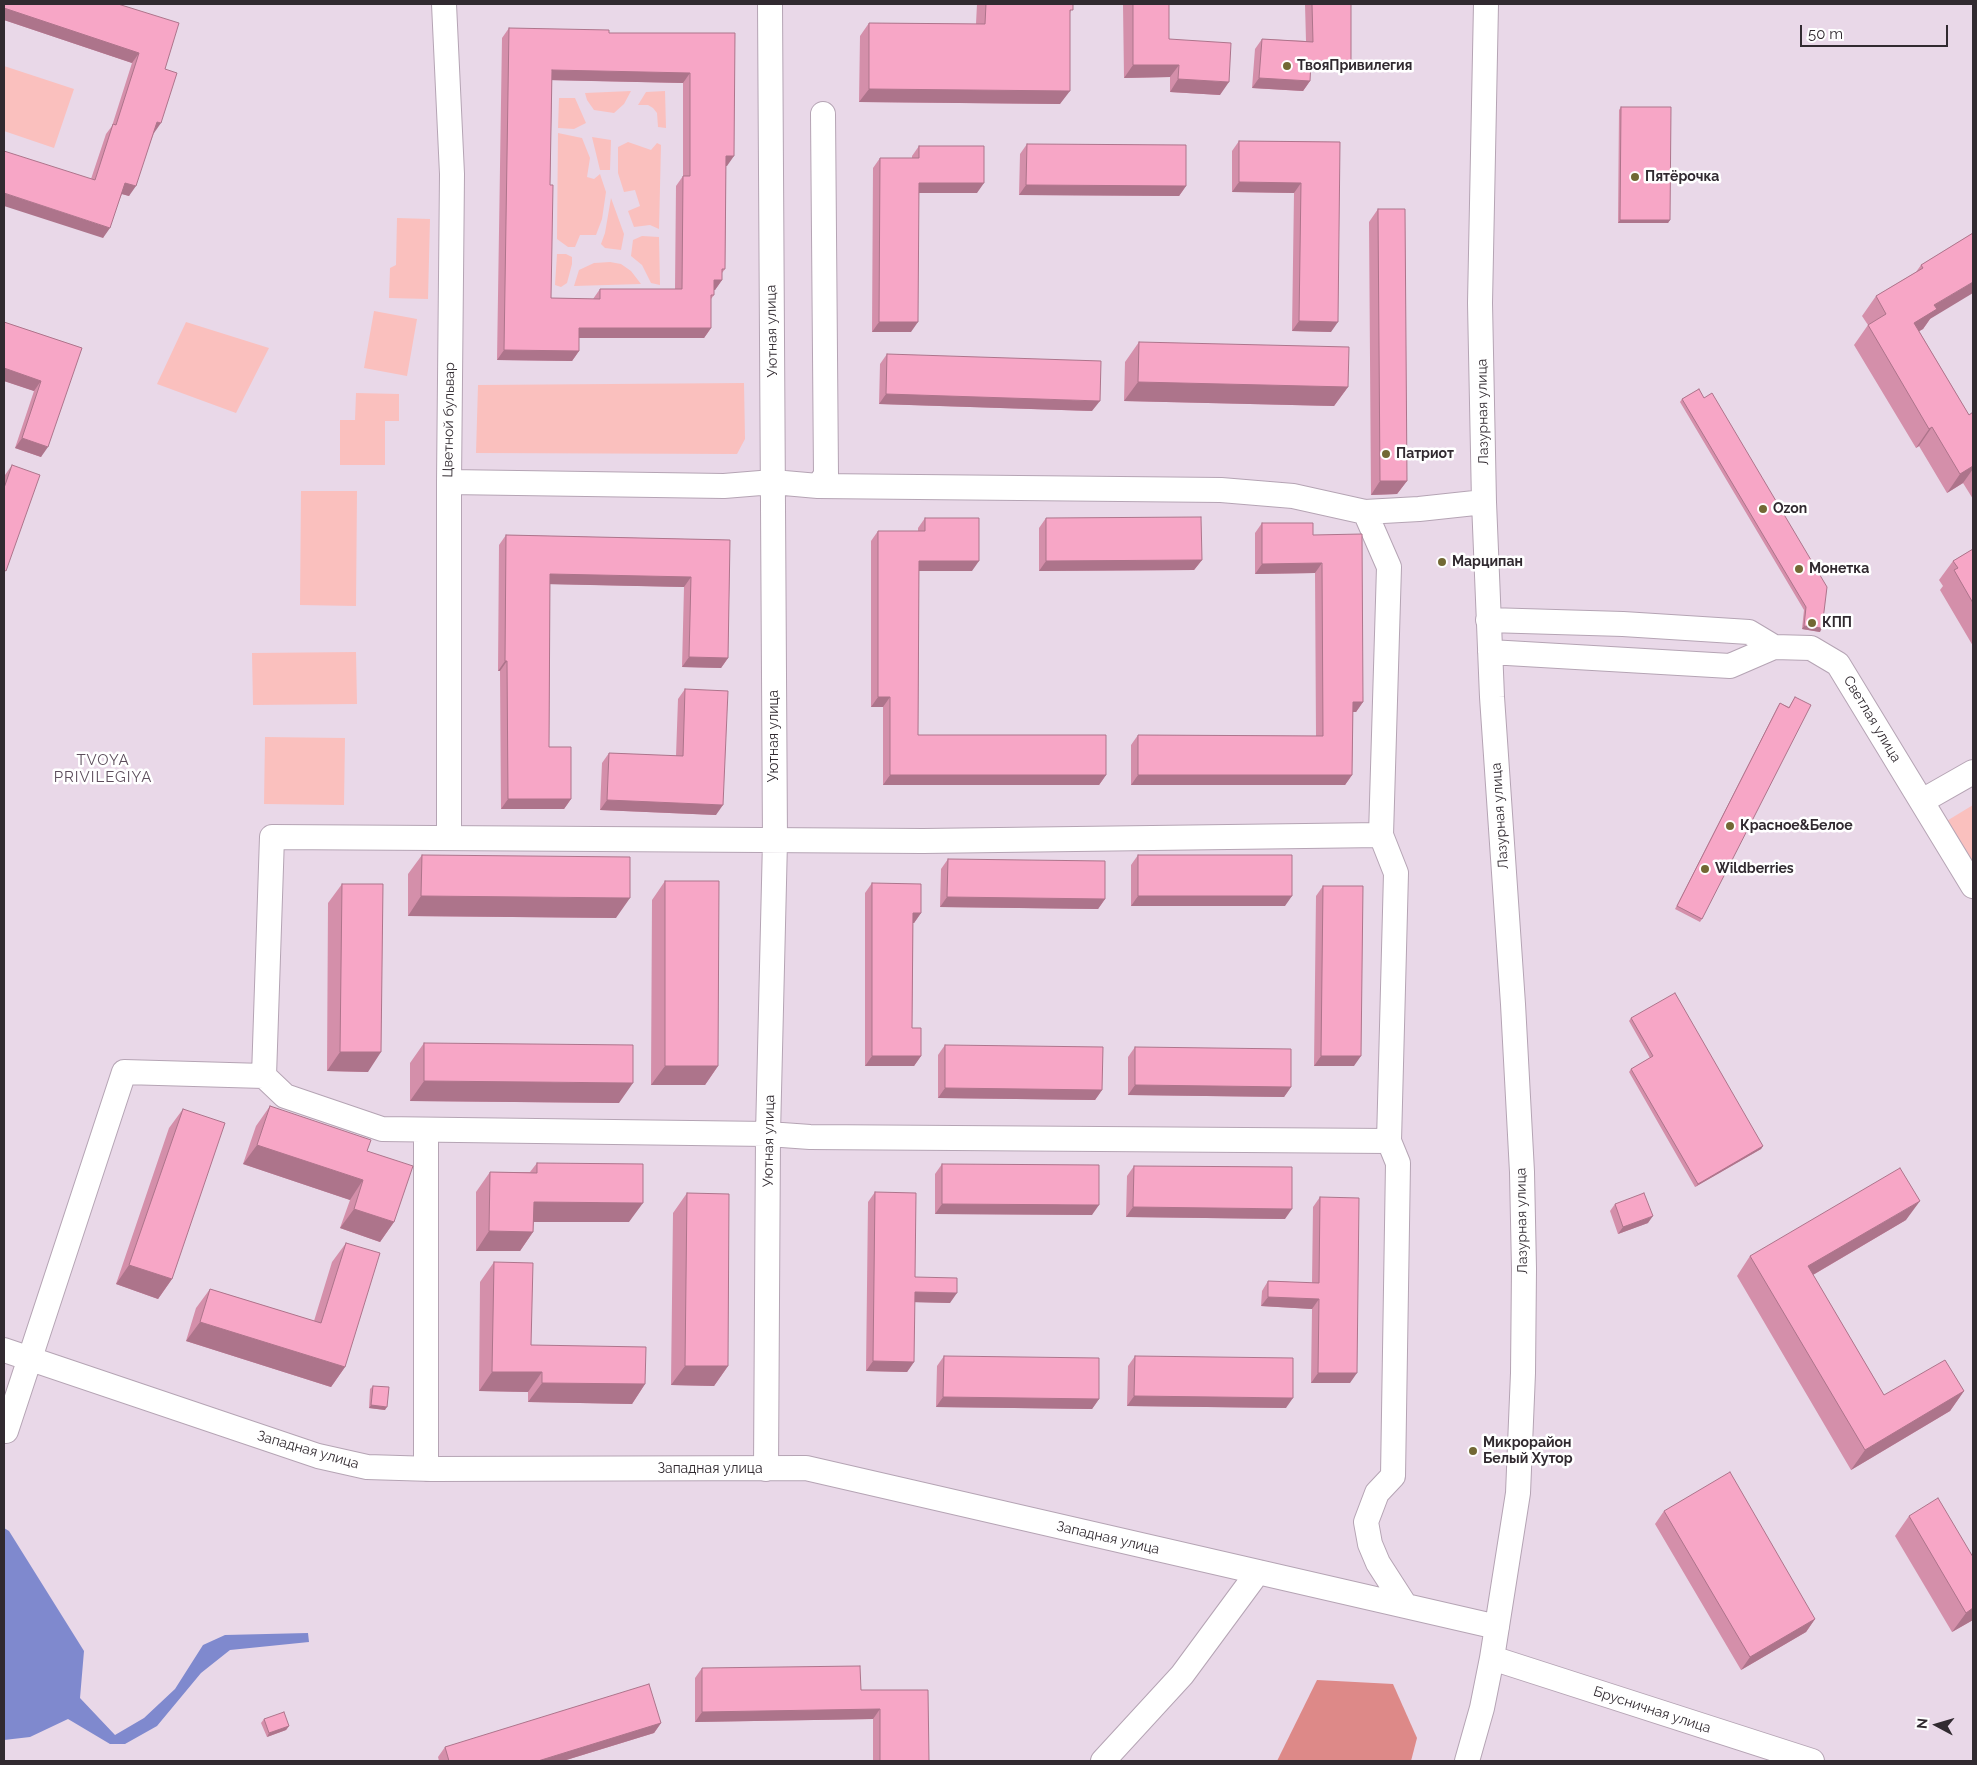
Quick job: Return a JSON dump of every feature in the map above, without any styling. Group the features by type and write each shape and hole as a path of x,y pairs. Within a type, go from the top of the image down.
{"street":[{"name":"Цветной бульвар","path":"444,4 452,174 449,482 449,837"},
{"name":"Уютная улица","path":"766,1469 768,1134 775,841 770,4"},
{"name":"Лазурная улица","path":"1467,1761 1482,1708 1498,1627 1518,1493 1523,1373 1524,1268 1522,1172 1488,620 1484,502 1480,294 1486,4"},
{"path":"818,486 826,475 823,114"},
{"path":"449,482 724,486 773,482 818,486 1221,490 1293,496 1365,512 1419,509 1484,502"},
{"path":"1365,512 1388,567 1381,835 1396,873 1389,1141 1398,1163 1393,1476 1377,1493 1366,1522 1370,1544 1378,1563 1412,1606"},
{"path":"1488,620 1623,624 1749,632 1774,647"},
{"path":"1490,652 1730,666 1774,647"},
{"name":"Светлая улица","path":"1774,647 1811,648 1838,664 1973,886"},
{"path":"1922,801 1973,772"},
{"path":"264,1076 272,837 775,841 1381,835"},
{"path":"6,1431 124,1072 264,1076 285,1096 382,1129 768,1134 819,1137 1389,1141"},
{"path":"426,1130 426,1469"},
{"name":"Западная улица","path":"4,1350 318,1456 368,1467 426,1469 806,1468 1498,1627"},
{"path":"1103,1761 1182,1675 1258,1572"},
{"name":"Брусничная улица","path":"1492,1658 1812,1761"}],"shaded area":[{"path":"4,66 74,89 54,148 4,131"},
{"path":"631,91 624,104 614,113 594,110 587,100 585,93"},
{"path":"665,91 666,128 658,127 657,113 653,108 648,105 638,105 646,92"},
{"path":"559,98 575,98 586,123 574,129 558,128"},
{"path":"558,133 582,138 590,158 587,177 594,179 600,174 606,192 602,219 596,235 580,235 575,247 568,247 557,239"},
{"path":"592,137 611,140 610,170 600,170"},
{"path":"628,142 651,150 657,143 661,145 659,229 650,225 634,227 628,211 640,206 635,190 624,192 618,173 618,147"},
{"path":"611,198 624,234 621,250 605,248 601,244 605,233"},
{"path":"397,218 430,219 428,299 389,298 390,268 396,265"},
{"path":"642,236 659,237 660,285 651,283 642,265 631,256 633,240"},
{"path":"557,254 566,254 572,257 567,283 561,287 555,285"},
{"path":"610,262 621,264 631,271 641,284 574,286 579,270 594,263"},
{"path":"374,311 417,319 407,376 364,368"},
{"path":"186,322 269,348 236,413 157,384"},
{"path":"744,383 745,439 737,454 476,453 478,385"},
{"path":"356,393 399,394 399,421 385,421 385,465 340,465 340,420 355,420"},
{"path":"301,491 357,491 356,606 300,605"},
{"path":"356,652 357,704 253,705 252,653"},
{"path":"265,737 345,738 344,805 264,804"},
{"path":"1973,805 1973,867 1945,822"},
{"path":"1317,1680 1393,1684 1417,1738 1411,1761 1277,1761"}],"water":[{"path":"4,1528 9,1531 84,1651 80,1698 115,1735 144,1718 175,1689 203,1645 225,1635 308,1633 309,1642 230,1650 201,1673 157,1726 125,1744 110,1744 68,1719 30,1737 4,1740"}],"building":[{"path":"4,4 118,4 179,23 165,69 177,73 161,123 157,122 136,186 125,183 110,228 4,193 4,151 95,180 113,124 116,125 139,53 4,8"},
{"path":"986,4 1073,4 1073,10 1070,10 1070,91 869,89 869,23 985,24"},
{"path":"1133,4 1169,4 1169,39 1231,43 1229,82 1178,79 1179,65 1133,65"},
{"path":"1312,4 1351,4 1351,61 1311,61 1310,81 1259,78 1262,39 1313,42"},
{"path":"509,28 609,30 609,33 735,33 734,156 726,156 725,269 722,269 722,280 714,280 714,295 711,295 711,328 579,328 579,351 504,350","holes":["552,70 690,73 690,176 683,176 682,289 600,289 600,299 551,298 553,185 550,185"]},
{"path":"1621,107 1671,107 1670,220 1620,220"},
{"path":"1239,141 1340,142 1338,322 1299,321 1301,183 1239,182"},
{"path":"1027,144 1186,145 1186,186 1026,185"},
{"path":"919,146 984,146 984,183 919,183 918,322 879,322 880,158 919,158"},
{"path":"1378,209 1405,209 1407,481 1380,481"},
{"path":"1973,233 1973,282 1934,305 1937,309 1914,323 1969,415 1973,412 1973,466 1960,474 1932,427 1929,429 1868,325 1886,314 1876,296 1923,268 1921,265"},
{"path":"4,322 82,348 48,447 22,438 41,381 4,368"},
{"path":"1139,342 1349,347 1348,387 1138,382"},
{"path":"887,354 1101,361 1100,401 886,394"},
{"path":"1699,389 1704,398 1712,393 1827,587 1822,628 1804,626 1806,607 1682,399"},
{"path":"12,465 40,475 6,571 4,570 4,488"},
{"path":"1201,517 1202,560 1046,561 1046,518"},
{"path":"925,518 979,518 979,561 919,561 918,735 1106,735 1106,775 890,775 890,697 878,697 878,531 925,531"},
{"path":"1262,523 1313,523 1313,535 1362,534 1363,702 1353,702 1352,775 1138,775 1138,735 1323,736 1322,563 1262,564"},
{"path":"506,535 730,540 728,658 689,657 691,577 550,574 549,747 571,747 571,799 508,799 507,661 505,661"},
{"path":"1973,549 1973,603 1954,570 1958,568 1953,561"},
{"path":"685,689 728,691 723,805 607,800 609,753 683,756"},
{"path":"1795,697 1811,705 1702,919 1677,906 1780,703 1789,708"},
{"path":"422,855 630,857 630,898 421,896"},
{"path":"1138,855 1292,855 1292,896 1138,896"},
{"path":"948,859 1105,861 1105,899 947,897"},
{"path":"665,881 719,881 718,1066 665,1066"},
{"path":"872,883 921,884 921,913 913,913 912,1028 921,1028 921,1056 872,1056"},
{"path":"342,884 383,884 381,1052 340,1052"},
{"path":"1323,886 1363,886 1361,1056 1321,1056"},
{"path":"1675,993 1763,1146 1698,1184 1631,1069 1653,1056 1631,1018"},
{"path":"424,1043 633,1045 633,1083 424,1081"},
{"path":"945,1045 1103,1047 1102,1090 945,1088"},
{"path":"1135,1047 1291,1049 1291,1087 1135,1085"},
{"path":"270,1106 371,1140 367,1151 413,1166 394,1222 354,1209 363,1180 257,1145"},
{"path":"183,1109 225,1123 172,1279 129,1265"},
{"path":"537,1163 643,1164 643,1203 534,1202 533,1232 489,1231 490,1172 537,1173"},
{"path":"942,1164 1099,1165 1099,1205 942,1204"},
{"path":"1134,1166 1292,1167 1292,1209 1133,1207"},
{"path":"1900,1168 1920,1201 1808,1266 1884,1395 1945,1360 1964,1391 1865,1450 1750,1256"},
{"path":"875,1192 916,1193 915,1277 957,1278 957,1293 915,1292 914,1362 873,1361"},
{"path":"687,1193 729,1194 728,1366 685,1366"},
{"path":"1644,1193 1653,1216 1623,1227 1615,1204"},
{"path":"1320,1197 1359,1198 1357,1373 1318,1373 1319,1299 1268,1297 1268,1281 1319,1283"},
{"path":"346,1243 380,1253 345,1367 200,1322 210,1289 321,1323"},
{"path":"494,1262 533,1263 531,1345 646,1347 645,1384 542,1383 542,1372 492,1372"},
{"path":"944,1356 1099,1358 1099,1399 943,1397"},
{"path":"1135,1356 1293,1358 1293,1398 1134,1396"},
{"path":"373,1386 389,1387 387,1407 371,1405"},
{"path":"1730,1472 1815,1619 1750,1657 1664,1511"},
{"path":"1938,1498 1973,1557 1973,1608 1966,1613 1909,1516"},
{"path":"860,1666 861,1690 928,1690 929,1761 880,1761 880,1709 702,1712 702,1668"},
{"path":"649,1684 661,1723 538,1761 449,1761 445,1747"},
{"path":"284,1712 289,1726 269,1733 264,1719"}],"place":[{"name":"ТвояПривилегия","path":"1287,66"},
{"name":"Пятёрочка","path":"1635,177"},
{"name":"Патриот","path":"1386,454"},
{"name":"Ozon","path":"1763,509"},
{"name":"Марципан","path":"1442,562"},
{"name":"Монетка","path":"1799,569"},
{"name":"КПП","path":"1812,623"},
{"name":"Красное&Белое","path":"1730,826"},
{"name":"Wildberries","path":"1705,869"},
{"name":"Микрорайон Белый Хутор","path":"1473,1451"}],"district":[{"name":"TVOYA PRIVILEGIYA","path":"103,768"}]}
